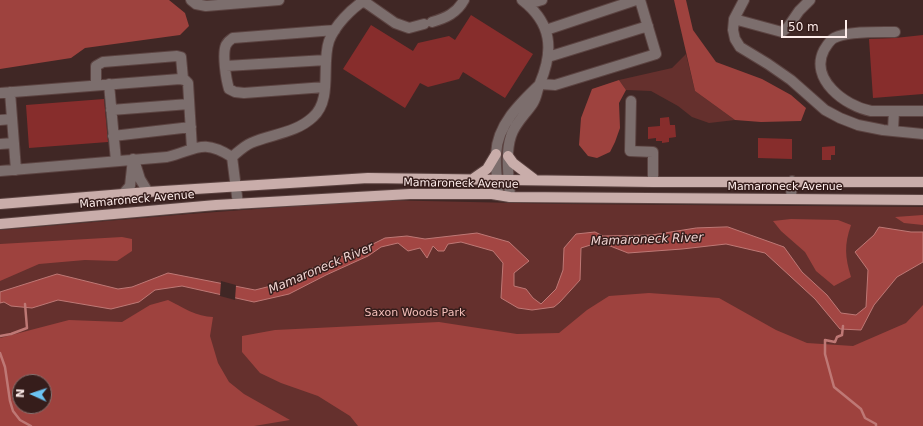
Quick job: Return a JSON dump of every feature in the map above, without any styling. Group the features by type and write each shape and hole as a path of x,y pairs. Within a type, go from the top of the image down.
{"main road":[{"path":"474,178 487,169 496,154"},
{"path":"508,156 513,163 534,179"},
{"name":"Mamaroneck Avenue","path":"0,204 148,192 236,188 368,178 474,178 653,182 923,182"},
{"name":"Mamaroneck Avenue","path":"0,224 238,204 410,194 923,200"}],"street":[{"path":"191,0 196,4 206,6 279,0"},
{"path":"232,157 250,143 299,127 314,117 323,103 329,40 340,22 363,0 394,23 409,28 446,18 456,12 464,0"},
{"path":"525,2 542,0"},
{"path":"546,30 636,0"},
{"path":"498,195 496,154 499,138 504,126 519,104 540,84 555,85 656,54 640,0"},
{"path":"744,0 734,19 733,30 735,39 740,47 791,80 825,110 858,125 883,130 923,134"},
{"path":"734,19 782,32 788,27 808,1"},
{"path":"510,196 508,156 510,137 514,129 534,102 545,74 549,46 544,23 525,2"},
{"path":"548,57 648,26"},
{"path":"325,87 244,93 236,92 229,88 225,50 227,42 233,38 335,30"},
{"path":"895,32 850,34 833,38 827,45 822,55 821,66 824,79 838,96 854,106 871,111 923,111"},
{"path":"96,85 96,66 103,62 177,56 181,57 183,79"},
{"path":"226,66 326,60"},
{"path":"16,170 12,119 5,92 183,79 188,83 192,149"},
{"path":"109,84 116,162"},
{"path":"631,101 630,151 653,152 653,182"},
{"path":"111,110 189,104"},
{"path":"893,130 894,111"},
{"path":"0,120 12,119"},
{"path":"114,136 191,128"},
{"path":"0,144 14,143"},
{"path":"0,171 167,157 180,154 199,146 209,147 232,157"},
{"path":"232,157 238,204"},
{"path":"134,160 140,179 148,192"},
{"path":"123,194 130,186 134,160"},
{"path":"791,199 792,181"}],"green space":[{"path":"686,54 695,91 735,120 709,123 692,117 678,106 651,91 626,90 619,80 672,68"},
{"name":"Saxon Woods Park","path":"378,200 563,204 923,207 923,426 0,426 0,230"}],"shaded area":[{"path":"0,0 169,0 185,13 189,26 180,35 85,48 71,58 0,69"},
{"path":"674,0 686,0 693,30 716,62 762,79 791,95 806,108 801,121 761,122 735,120 695,91"},
{"path":"619,80 626,90 619,103 620,128 615,142 610,152 597,158 588,156 579,145 581,118 592,89"},
{"path":"923,215 923,225 904,223 895,217"},
{"path":"791,219 838,220 851,225 847,239 846,251 847,263 851,277 834,286 816,271 805,252 781,231 773,221"},
{"path":"122,237 132,239 132,251 117,261 85,260 39,264 0,281 0,244"},
{"path":"649,293 719,298 776,330 807,343 853,346 906,323 923,305 923,426 358,426 350,416 318,396 281,383 260,373 242,352 242,336 275,330 439,322 517,334 559,333 587,310 609,296"},
{"path":"168,300 195,313 207,317 213,317 210,336 218,363 229,382 244,394 290,420 254,426 0,426 0,338 69,320 122,322 150,305"}],"water":[{"name":"Mamaroneck River","path":"728,227 784,247 802,272 827,295 841,313 856,315 866,307 868,270 855,252 874,235 879,227 911,232 923,232 923,262 897,277 874,305 861,330 840,329 815,299 765,253 726,244 628,253 600,242 581,248 580,280 554,307 532,310 518,308 501,298 503,263 493,251 461,242 448,244 444,251 438,251 433,246 427,258 420,248 408,251 398,243 381,247 368,256 289,294 254,302 182,286 155,290 139,302 111,309 58,300 32,308 11,306 4,302 0,303 0,292 57,274 118,289 132,287 168,273 255,290 291,281 313,268 385,238 407,236 425,239 477,233 509,242 529,261 514,273 514,286 526,289 533,298 541,304 556,289 563,270 564,248 576,234 595,232 603,236 652,235 696,228"}],"pier":[{"path":"221,281 236,285 235,300 220,296"}],"building":[{"path":"471,15 533,54 505,98 463,72 459,79 428,87 420,83 405,108 343,69 371,25 413,51 418,43 449,36 455,40"},
{"path":"923,35 923,94 873,98 869,39"},
{"path":"104,99 108,142 29,148 26,105"},
{"path":"669,117 670,125 675,125 676,137 669,138 669,142 662,143 662,141 656,141 656,138 648,139 648,127 660,126 660,118"},
{"path":"758,138 792,139 792,159 758,158"},
{"path":"835,146 835,155 831,155 831,160 822,160 822,147"}],"waterway":[{"path":"0,336 11,334 27,328 25,304"},
{"path":"843,326 842,335 837,337 835,342 825,340 825,354 834,387 861,409 865,418 876,424 876,426"},
{"path":"0,353 5,367 13,411 20,420 31,426"}]}
